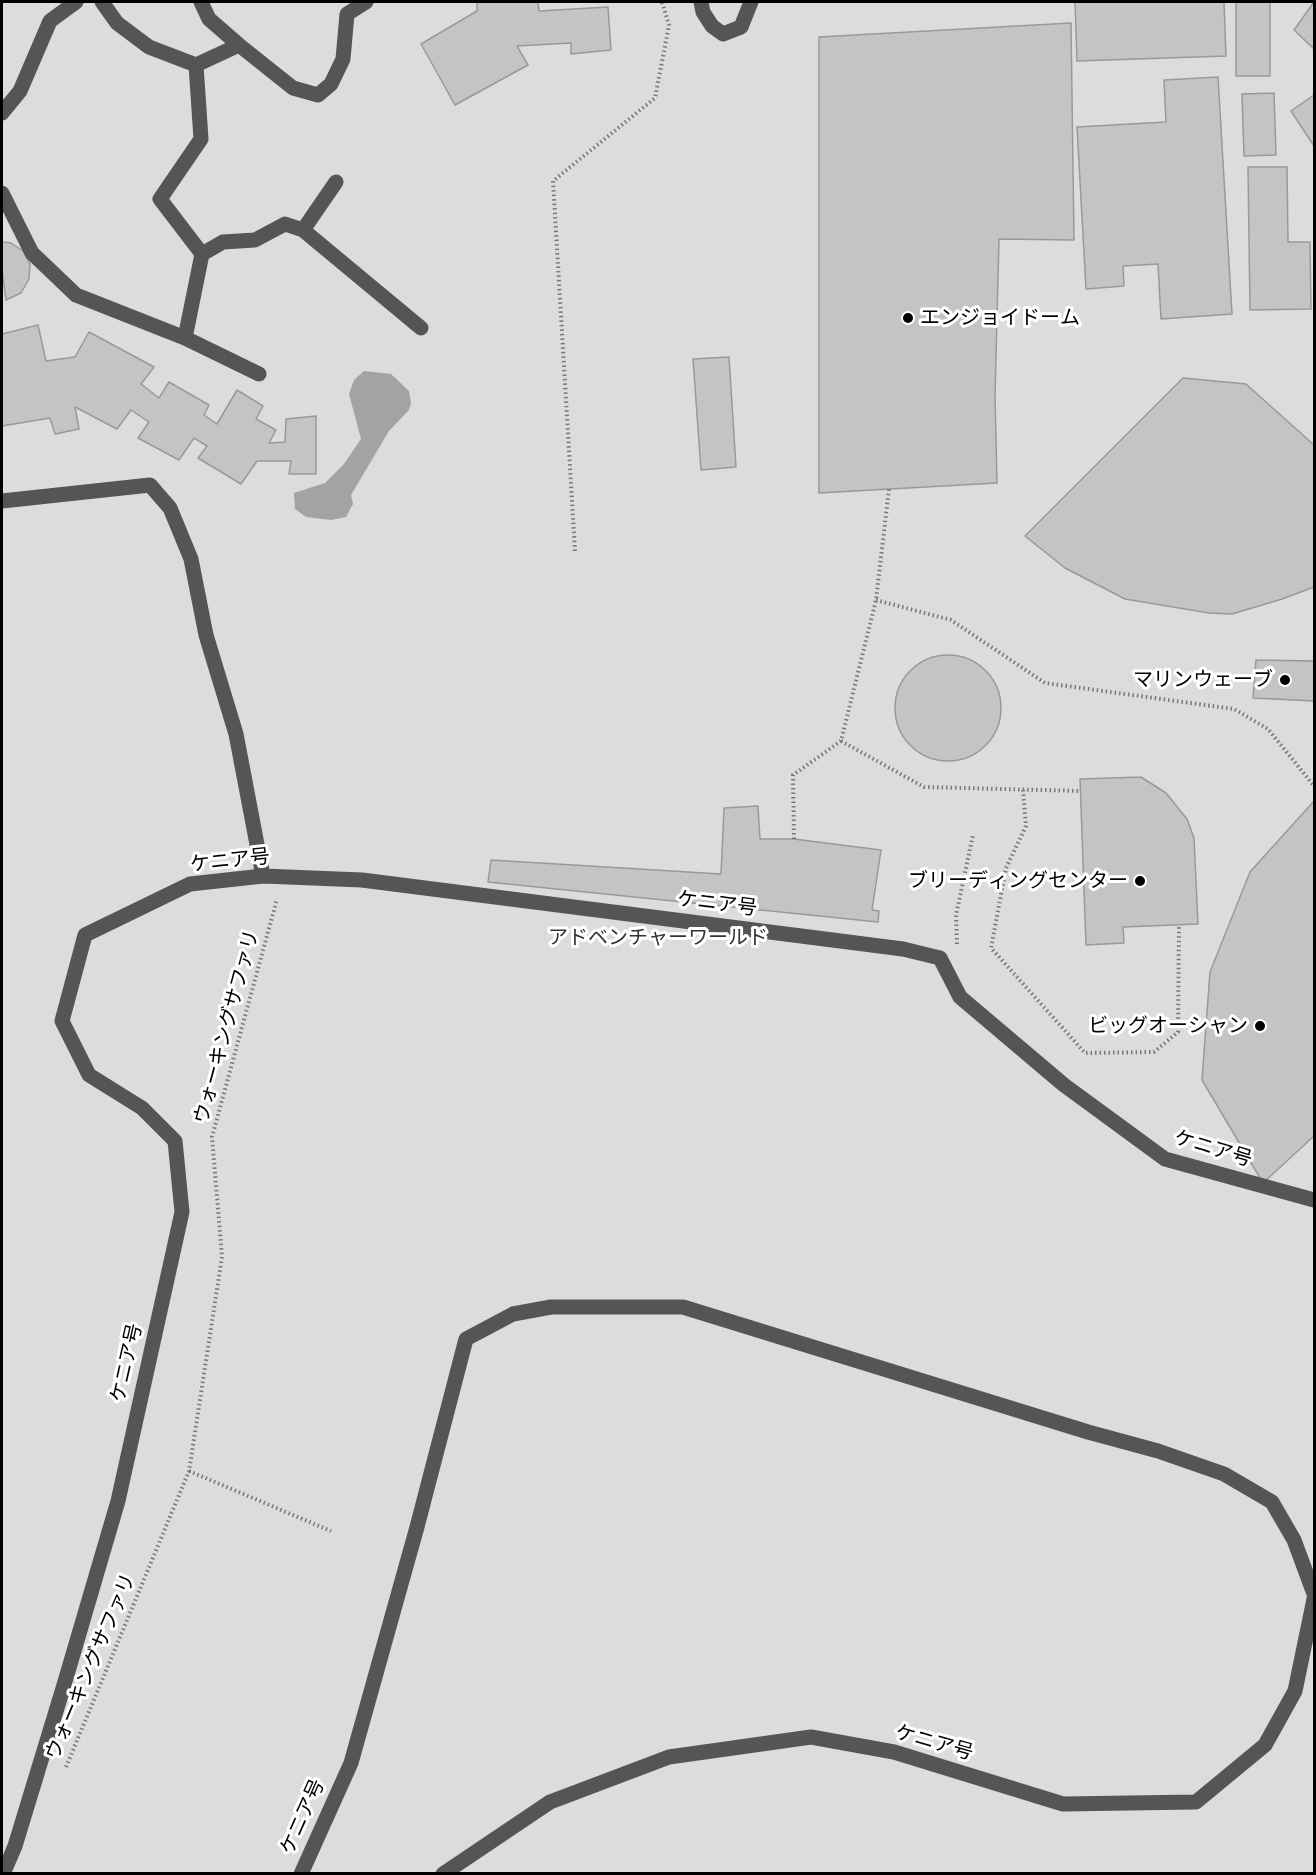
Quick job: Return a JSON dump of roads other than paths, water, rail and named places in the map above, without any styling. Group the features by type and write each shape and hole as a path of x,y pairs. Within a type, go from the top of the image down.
{"lane":[{"path":"2,113 20,91 50,21 76,2"},
{"path":"102,2 117,23 149,47 196,65 239,45"},
{"path":"201,2 209,19 293,88 318,95 332,84 343,58 347,14 366,2"},
{"path":"701,2 703,12 712,26 723,34 741,27 751,2"},
{"path":"196,65 201,139 160,199 202,255"},
{"path":"303,230 336,182"},
{"path":"2,193 32,253 76,296 185,338 259,374"},
{"path":"185,338 202,255 223,242 255,240 285,224 303,230 421,328"},
{"path":"2,501 150,484 170,508 191,559 206,635 236,734 263,876"},
{"name":"ケニア号","path":"3,1874 15,1846 117,1501 182,1212 175,1141 142,1108 89,1075 62,1021 85,935 190,884 263,876 362,880 903,949 940,958 960,998 1064,1085 1165,1159 1314,1200"},
{"name":"ケニア号","path":"301,1874 351,1763 417,1527 465,1339 513,1314 551,1307 682,1307 1088,1432 1158,1451 1224,1474 1272,1502 1294,1540 1314,1594"},
{"name":"ケニア号","path":"443,1874 550,1802 669,1757 811,1737 894,1752 1063,1804 1196,1802 1264,1745 1295,1691 1314,1599"}],"place":[{"name":"エンジョイドーム","path":"908,318"},
{"name":"マリンウェーブ","path":"1285,680"},
{"name":"ブリーディングセンター","path":"1140,881"},
{"name":"ビッグオーシャン","path":"1260,1026"}],"park label":[{"name":"アドベンチャーワールド","path":"658,938"}]}
